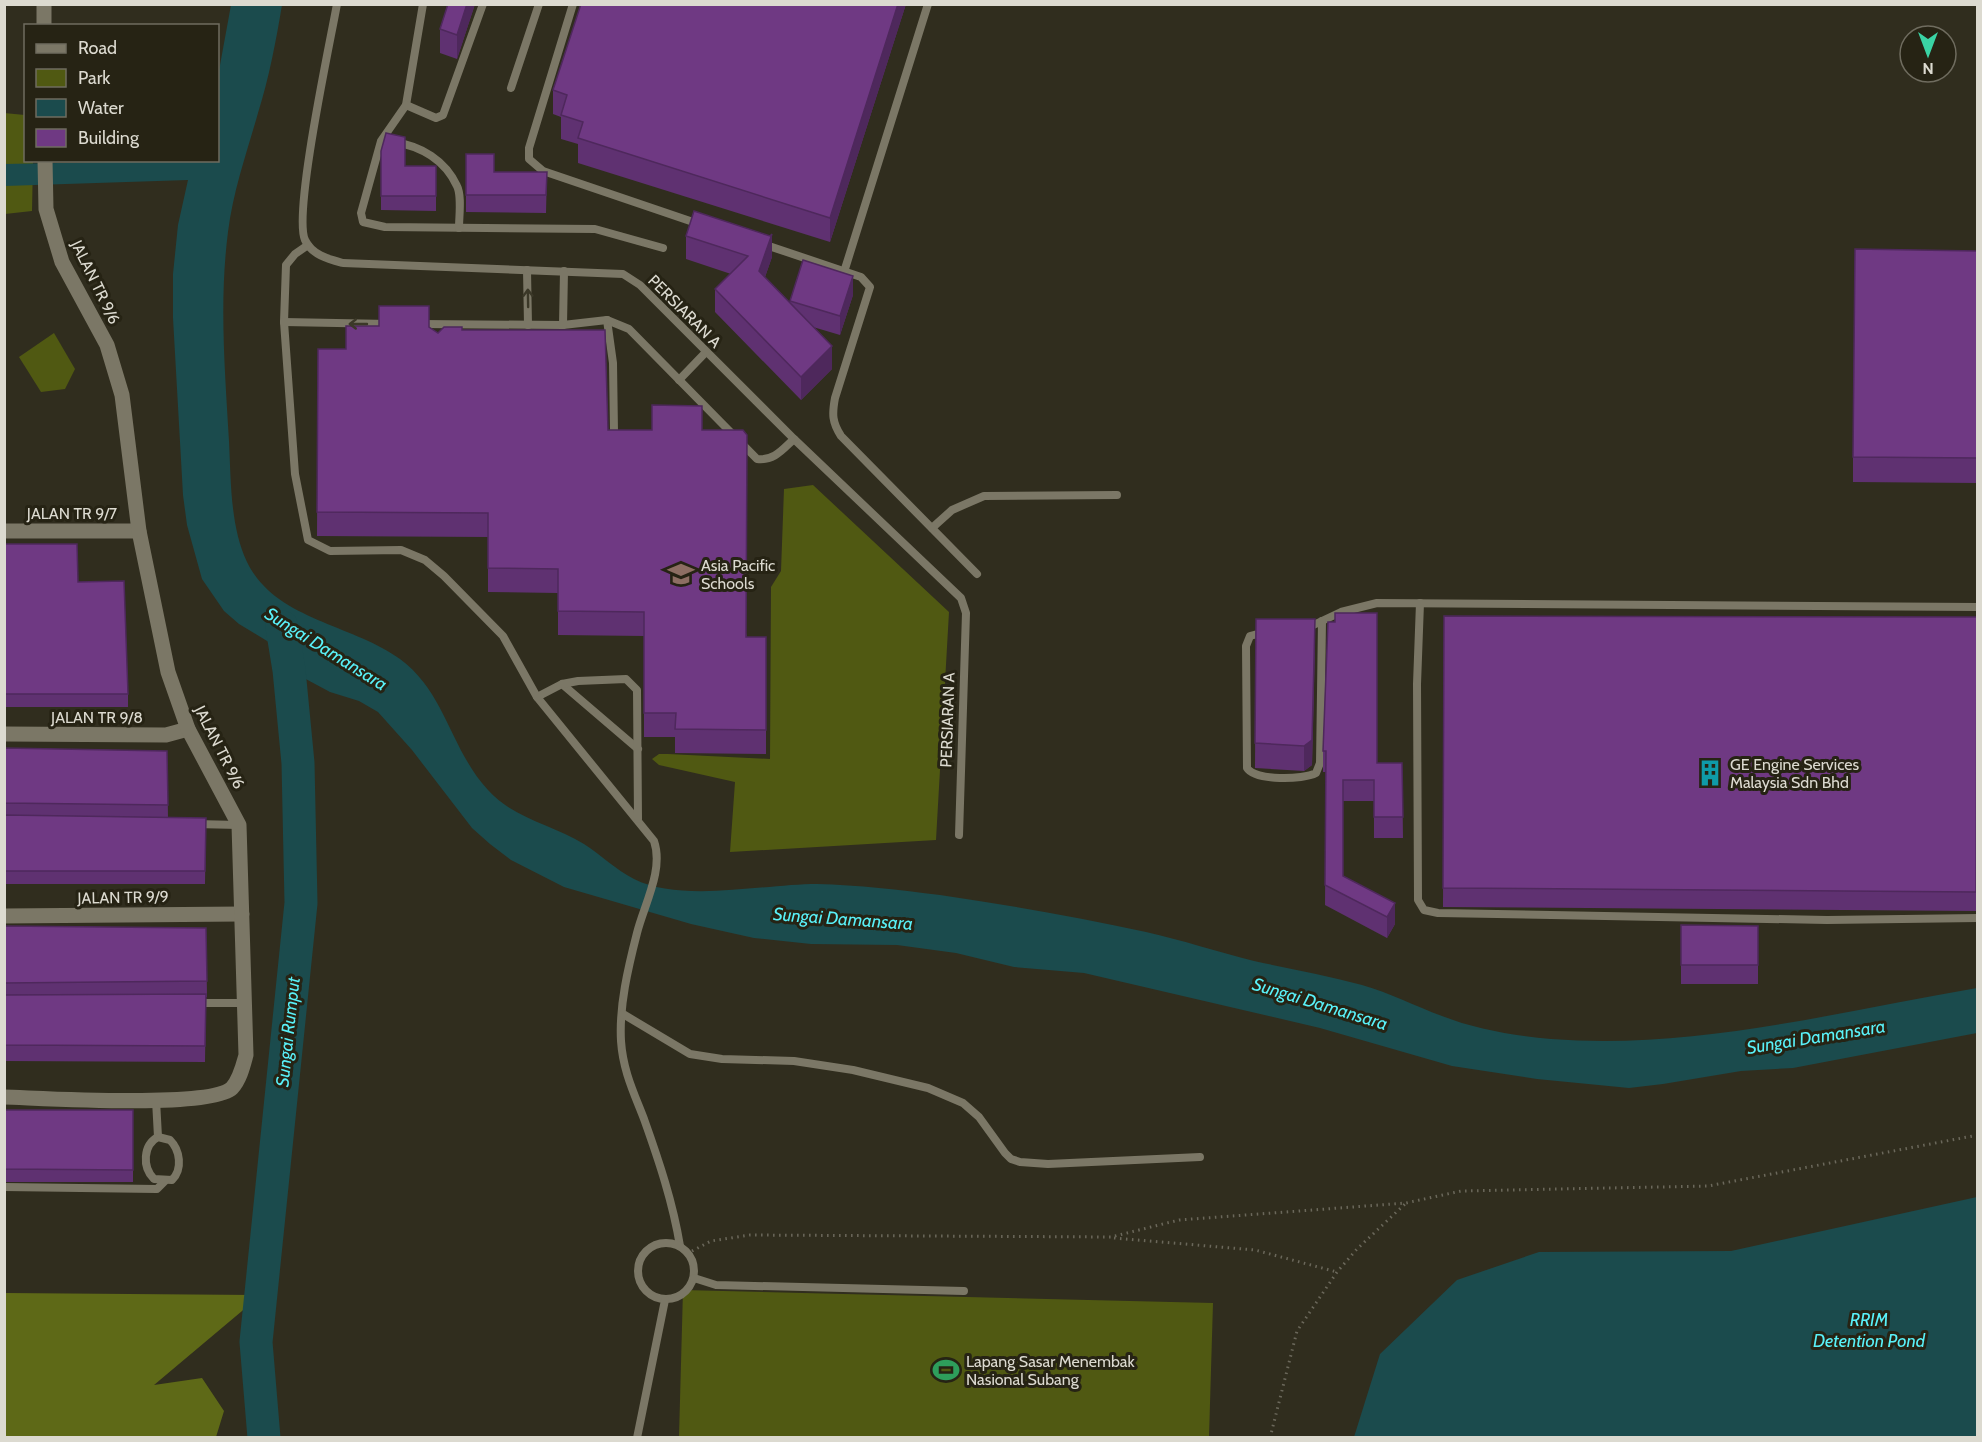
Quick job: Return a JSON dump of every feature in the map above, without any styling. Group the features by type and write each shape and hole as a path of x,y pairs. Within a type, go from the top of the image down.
{"street":[{"path":"44,4 44,24"},
{"name":"JALAN TR 9/6","path":"4,1097 156,1100 208,1097 231,1089 240,1075 246,1055 239,825 188,729 168,672 139,531 122,395 107,345 62,262 45,209 45,162"},
{"name":"JALAN TR 9/7","path":"4,531 139,531"},
{"name":"JALAN TR 9/8","path":"4,734 166,735 188,729"},
{"name":"JALAN TR 9/9","path":"4,916 242,914"}],"lane":[{"path":"337,4 314,124 302,219 304,238 308,245 295,254 286,265 284,322 295,474 308,540 330,551 401,550 425,560 444,576 503,636 537,697 654,841 657,850 655,873 637,933 623,1014 621,1041 627,1080 660,1165 675,1216 680,1246 688,1254 694,1268 694,1278 683,1294 664,1300 647,1292 641,1284 638,1265 649,1249 658,1245 680,1246"},
{"path":"423,4 406,105 381,141 361,213 363,222 385,227 595,229 663,248"},
{"path":"406,105 436,118 443,115 483,4"},
{"path":"511,88 539,4"},
{"path":"573,4 529,148 529,159 543,171 709,227"},
{"path":"844,272 928,4"},
{"path":"381,141 413,145 428,152 443,166 458,187 459,228"},
{"path":"752,241 861,277 870,287 835,398 832,413 834,425 841,436 977,574"},
{"name":"PERSIARAN A","path":"308,245 321,257 343,263 623,274 640,285 794,439 961,598 966,613 958,835"},
{"path":"527,270 528,326"},
{"path":"563,325 564,271"},
{"path":"414,324 437,328 563,325 607,320 629,329 757,459 775,457 794,439"},
{"path":"607,320 613,363 614,432"},
{"path":"284,322 402,324"},
{"path":"679,380 706,352"},
{"path":"932,528 952,510 984,495 1117,495"},
{"path":"1292,631 1361,606 1420,603 1977,607"},
{"path":"1420,603 1417,684 1418,900 1424,910 1438,913 1816,920 1977,918"},
{"path":"1271,632 1255,633 1246,646 1246,763 1250,773 1254,776 1306,777 1316,773 1320,763 1322,621"},
{"path":"537,697 562,684 578,681 626,679 634,684 637,690 638,819"},
{"path":"562,684 638,749"},
{"path":"181,824 239,825"},
{"path":"188,1003 245,1002"},
{"path":"623,1014 690,1054 722,1059 794,1061 853,1070 928,1088 963,1103 979,1117 1005,1153 1011,1159 1020,1162 1048,1164 1200,1157"},
{"path":"156,1100 158,1137"},
{"path":"4,1187 157,1189 165,1181 175,1177 178,1170 178,1152 170,1140 158,1137 148,1148 147,1168 154,1179 165,1181"},
{"path":"694,1278 716,1285 964,1291"},
{"path":"637,1437 664,1300"}],"path":[{"path":"1111,1238 1179,1220 1406,1203 1461,1191 1708,1185 1977,1135"},
{"path":"1270,1437 1297,1330 1337,1272 1357,1249 1406,1203"},
{"path":"688,1254 711,1241 750,1235 1111,1238 1255,1250 1337,1272"}],"green space":[{"path":"4,113 24,115 24,162 33,162 32,211 5,214"},
{"path":"54,333 75,369 65,389 41,392 19,357"},
{"path":"813,485 949,612 936,840 730,852 735,782 659,765 652,759 659,754 668,754 770,759 771,587 781,571 784,489"},
{"name":"Lapang Sasar Menembak Nasional Subang","path":"683,1290 1213,1303 1209,1437 679,1437"},
{"path":"5,1293 261,1295 154,1385 202,1378 224,1411 216,1437 5,1438"}],"water":[{"name":"Sungai Damansara","path":"231,5 282,5 266,86 233,202 225,258 224,336 231,487 237,533 247,562 260,581 276,597 316,619 381,647 400,659 415,673 428,688 475,774 498,800 521,815 572,837 634,879 653,886 699,891 817,884 848,885 940,895 1018,907 1146,932 1254,961 1348,981 1383,992 1455,1021 1509,1034 1551,1039 1605,1041 1712,1034 1818,1018 1977,988 1977,1033 1793,1068 1741,1071 1629,1088 1537,1079 1452,1066 1320,1028 1084,973 1014,967 956,953 897,945 811,944 754,938 691,924 564,887 511,860 472,828 412,750 378,712 359,701 330,692 289,670 272,644 239,624 224,611 202,579 187,525 183,495 173,318 173,274 178,225 188,180 5,186 4,164 219,162 219,71"},
{"name":"RRIM Detention Pond","path":"1977,1197 1977,1437 1354,1437 1380,1354 1457,1280 1539,1252 1731,1251"}],"building":[{"path":"448,4 467,4 457,35 440,29"},
{"path":"581,4 898,4 830,218 578,138 583,122 561,115 567,95 553,90"},
{"path":"386,133 405,137 405,166 436,166 436,196 381,196 381,151"},
{"path":"466,154 494,154 494,172 547,172 546,195 466,195"},
{"path":"694,211 770,236 772,234 759,271 832,346 801,377 715,289 748,256 686,236"},
{"path":"1855,249 1977,251 1977,458 1853,457"},
{"path":"803,260 853,276 840,316 790,301"},
{"path":"379,306 429,306 429,327 438,333 444,327 462,327 462,330 605,330 608,430 652,430 652,405 702,406 702,430 743,430 747,435 746,637 766,637 766,730 675,729 676,713 644,713 644,612 558,611 558,569 488,568 488,513 317,512 318,349 346,349 346,326 379,326"},
{"path":"4,544 77,544 78,582 124,581 128,694 4,694"},
{"path":"1335,613 1377,613 1377,763 1402,763 1403,817 1374,817 1374,780 1343,780 1343,876 1395,903 1387,917 1325,885 1326,751 1323,751 1328,622 1335,622"},
{"name":"GE Engine Services Malaysia Sdn Bhd","path":"1444,616 1977,617 1976,892 1443,888"},
{"path":"1256,619 1315,619 1312,740 1304,746 1255,743"},
{"path":"4,748 167,751 168,805 4,803"},
{"path":"4,815 206,818 205,871 4,871"},
{"path":"1681,925 1758,926 1758,965 1681,965"},
{"path":"4,926 206,928 207,981 4,983"},
{"path":"206,994 205,1046 4,1045 4,995"},
{"path":"4,1110 133,1110 133,1170 4,1169"}],"waterway":[{"name":"Sungai Rumput","path":"264,1438 256,1342 301,903 298,763 289,670 282,627"}],"place":[{"name":"Asia Pacific Schools","path":"681,574"},
{"name":"GE Engine Services Malaysia Sdn Bhd","path":"1710,773"},
{"name":"Lapang Sasar Menembak Nasional Subang","path":"946,1370"}]}
